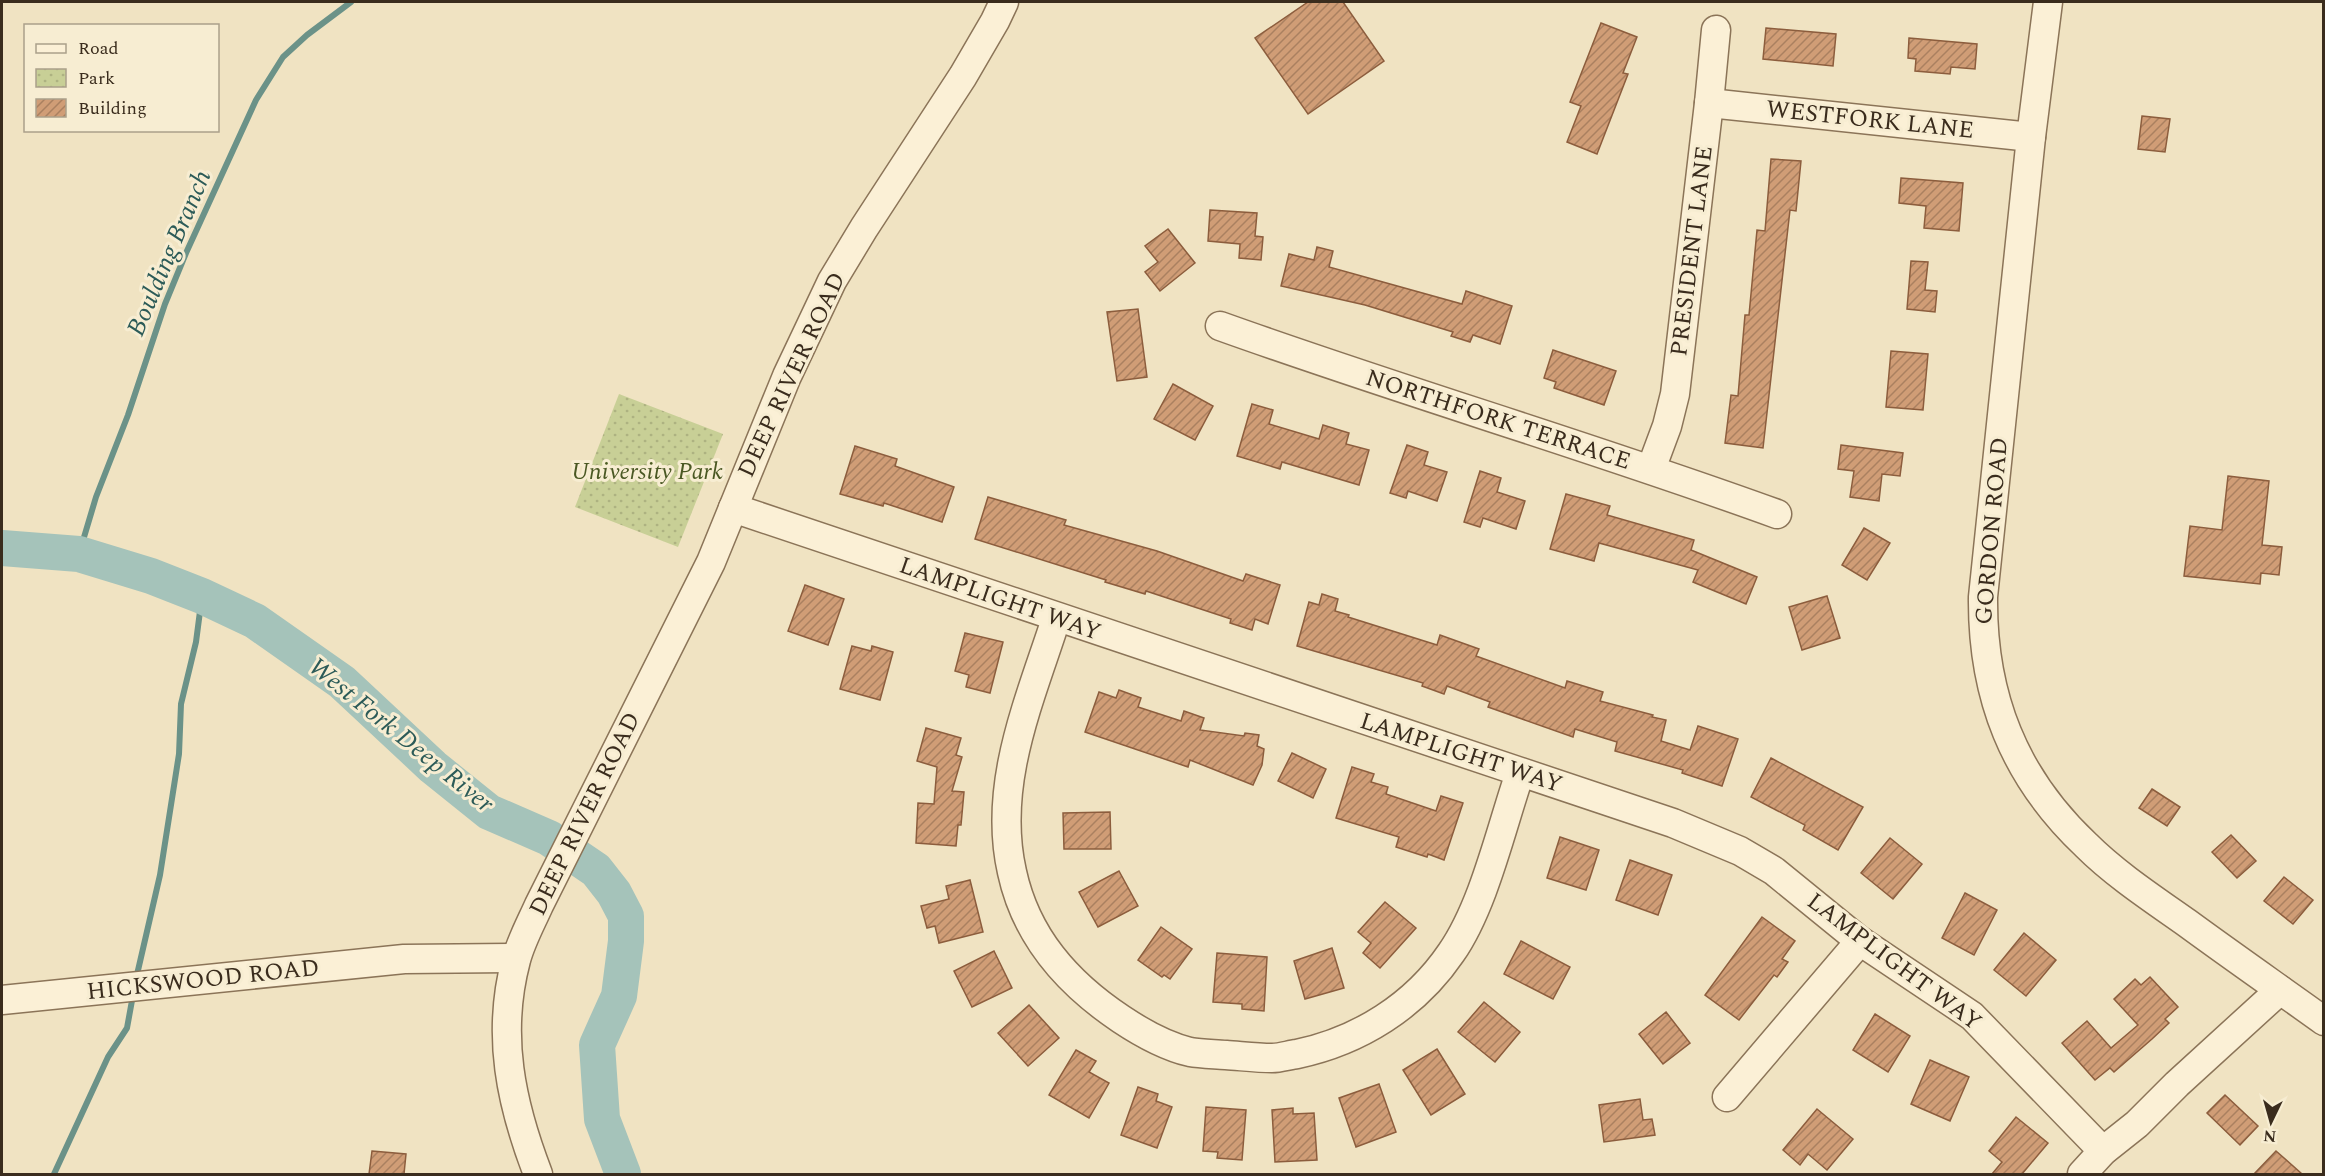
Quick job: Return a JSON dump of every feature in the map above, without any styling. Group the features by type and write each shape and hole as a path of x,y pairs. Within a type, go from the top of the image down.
{"street":[{"name":"DEEP RIVER ROAD","path":"538,1174 522,1133 509,1077 506,1016 516,958 539,905 711,562 787,376 832,281 963,76 1004,2"},
{"name":"GORDON ROAD","path":"2048,2 2031,137 1983,597 1985,655 2000,718 2016,755 2036,788 2087,847 2154,900 2324,1021"},
{"name":"PRESIDENT LANE","path":"1652,469 1675,394 1716,30"},
{"name":"WESTFORK LANE","path":"1709,103 2031,137"},
{"name":"NORTHFORK TERRACE","path":"1220,326 1347,371 1652,469 1777,514"},
{"name":"LAMPLIGHT WAY","path":"733,508 1056,619 1673,824 1740,851 1774,871 1860,941 1972,1016 2103,1151"},
{"path":"1056,619 1013,753 1007,795 1007,833 1012,872 1024,910 1060,969 1083,992 1145,1035 1190,1052 1273,1058 1319,1049 1363,1033 1390,1015 1423,988 1451,954 1469,924 1520,772"},
{"path":"1727,1096 1860,941"},
{"name":"HICKSWOOD ROAD","path":"2,1000 404,959 516,958"},
{"path":"2082,1174 2103,1151 2137,1124 2176,1084 2280,990"}],"green space":[{"name":"University Park","path":"619,394 723,434 678,547 575,507"}],"building":[{"path":"1308,2 1343,2 1384,61 1308,114 1255,38"},
{"path":"1601,23 1637,37 1623,73 1628,74 1597,154 1567,142 1581,106 1570,102"},
{"path":"1766,28 1836,34 1833,66 1763,59"},
{"path":"1909,38 1977,44 1975,69 1951,67 1950,74 1915,71 1916,59 1908,58"},
{"path":"2142,116 2170,119 2165,152 2138,149"},
{"path":"1771,159 1801,161 1796,211 1790,210 1763,448 1725,443 1731,395 1738,396 1745,315 1749,315 1757,230 1765,231"},
{"path":"1901,178 1963,183 1959,231 1924,228 1926,206 1899,203"},
{"path":"1210,210 1257,213 1255,236 1263,237 1261,260 1239,258 1240,244 1208,241"},
{"path":"1168,229 1195,263 1160,291 1145,272 1158,262 1145,246"},
{"path":"1317,247 1333,251 1329,267 1462,304 1466,291 1512,306 1500,344 1473,335 1470,342 1451,336 1453,332 1365,305 1281,286 1289,254 1314,260"},
{"path":"1911,261 1928,262 1925,290 1937,291 1935,312 1907,309"},
{"path":"1138,309 1147,377 1117,381 1107,312"},
{"path":"1553,350 1616,371 1604,405 1554,388 1556,382 1544,378"},
{"path":"1891,351 1928,354 1923,410 1886,407"},
{"path":"1173,384 1213,406 1195,440 1154,419"},
{"path":"1252,404 1273,410 1269,424 1319,439 1323,425 1349,433 1346,444 1369,450 1359,485 1282,462 1280,469 1237,456"},
{"path":"1407,445 1428,452 1424,465 1447,472 1437,501 1408,491 1406,498 1390,493"},
{"path":"1841,445 1903,453 1900,476 1882,474 1879,501 1850,497 1854,471 1838,469"},
{"path":"855,446 897,459 895,466 954,487 942,522 884,503 883,506 840,494"},
{"path":"1480,471 1501,478 1497,492 1525,501 1516,529 1483,518 1480,527 1464,522"},
{"path":"2228,476 2269,481 2262,545 2282,547 2279,575 2261,573 2260,584 2184,576 2190,526 2222,530"},
{"path":"1566,494 1610,506 1607,515 1694,540 1691,550 1757,577 1746,604 1693,582 1698,570 1599,543 1594,561 1550,549"},
{"path":"988,497 1066,520 1064,525 1157,551 1243,581 1246,574 1280,585 1268,624 1255,619 1252,630 1230,623 1231,619 1146,591 1145,594 1105,582 1106,580 975,539"},
{"path":"1864,528 1890,543 1867,580 1842,565"},
{"path":"805,585 844,599 828,645 788,631"},
{"path":"1322,594 1338,599 1335,611 1349,615 1348,617 1437,645 1440,635 1479,649 1476,656 1565,688 1567,681 1603,692 1600,701 1666,720 1661,741 1690,750 1698,726 1738,739 1722,786 1682,773 1683,770 1615,751 1617,742 1575,729 1573,737 1488,707 1490,702 1447,686 1444,694 1422,686 1423,683 1297,646 1309,602 1319,605"},
{"path":"1827,596 1840,638 1802,650 1789,607"},
{"path":"965,633 1003,642 990,693 966,687 969,675 955,671"},
{"path":"852,646 871,651 872,646 893,652 880,700 840,689"},
{"path":"1119,690 1141,698 1138,707 1181,721 1184,711 1204,718 1200,730 1244,736 1245,733 1259,735 1257,746 1264,749 1262,765 1253,785 1190,760 1188,767 1085,732 1099,692 1116,698"},
{"path":"926,728 961,738 956,755 962,757 952,791 964,792 961,825 958,825 956,846 916,843 918,803 934,804 937,767 917,761"},
{"path":"1292,753 1326,769 1313,798 1278,781"},
{"path":"1771,758 1863,807 1838,850 1803,830 1805,825 1751,797"},
{"path":"1352,767 1374,774 1371,782 1388,787 1386,794 1436,811 1441,796 1463,803 1444,860 1396,847 1399,837 1336,818"},
{"path":"2152,789 2180,807 2167,826 2139,808"},
{"path":"1110,812 1111,849 1064,849 1063,813"},
{"path":"2231,835 2256,861 2237,878 2212,852"},
{"path":"1560,837 1599,850 1586,890 1547,878"},
{"path":"1890,838 1922,864 1893,899 1861,873"},
{"path":"1630,860 1672,875 1658,915 1616,900"},
{"path":"1119,871 1138,906 1098,927 1079,892"},
{"path":"2284,877 2313,900 2293,924 2264,901"},
{"path":"970,880 983,932 939,943 935,926 927,928 921,906 949,899 946,886"},
{"path":"1965,893 1997,910 1974,955 1942,938"},
{"path":"1385,902 1416,928 1380,968 1363,953 1371,943 1358,932"},
{"path":"1762,917 1795,941 1782,959 1788,962 1777,977 1774,975 1739,1020 1705,995"},
{"path":"1161,927 1192,949 1170,979 1164,975 1162,977 1138,960"},
{"path":"2024,933 2056,960 2026,996 1994,970"},
{"path":"1521,941 1570,967 1553,999 1504,974"},
{"path":"1332,948 1344,988 1305,999 1294,961"},
{"path":"994,951 1012,988 972,1007 954,971"},
{"path":"1217,953 1267,957 1264,1011 1242,1009 1242,1004 1213,1002"},
{"path":"2150,977 2178,1007 2165,1019 2169,1023 2152,1039 2114,1072 2110,1068 2095,1080 2062,1043 2087,1021 2111,1048 2138,1025 2114,999 2135,979 2141,985"},
{"path":"1484,1002 1520,1032 1495,1062 1458,1032"},
{"path":"1029,1005 1059,1038 1028,1066 998,1033"},
{"path":"1666,1012 1690,1043 1663,1064 1639,1034"},
{"path":"1875,1014 1910,1036 1888,1072 1853,1050"},
{"path":"1437,1049 1465,1094 1431,1115 1403,1070"},
{"path":"1076,1050 1096,1061 1089,1072 1109,1083 1089,1118 1049,1095"},
{"path":"1930,1060 1969,1077 1950,1121 1911,1104"},
{"path":"1379,1084 1396,1132 1356,1147 1339,1098"},
{"path":"1138,1087 1158,1094 1156,1101 1172,1107 1157,1148 1121,1135"},
{"path":"2225,1095 2258,1126 2240,1145 2207,1113"},
{"path":"1640,1099 1643,1120 1652,1119 1655,1135 1604,1142 1599,1105"},
{"path":"1206,1107 1246,1110 1242,1160 1217,1158 1218,1152 1203,1151"},
{"path":"1293,1108 1293,1114 1314,1113 1317,1160 1275,1162 1272,1110"},
{"path":"1817,1109 1853,1139 1827,1170 1808,1154 1800,1165 1783,1150"},
{"path":"2016,1117 2048,1143 2022,1174 1992,1174 2002,1162 1989,1151"},
{"path":"372,1151 406,1154 404,1174 369,1174"},
{"path":"2276,1151 2302,1174 2254,1174"}],"waterway":[{"name":"Boulding Branch","path":"79,554 96,497 128,415 165,304 256,100 283,57 307,35 351,2"},
{"name":"West Fork Deep River","path":"2,548 79,554 151,576 202,596 255,621 342,682 433,767 489,812 549,838 596,870 614,893 626,916 626,941 619,996 597,1045 602,1119 623,1174"},
{"path":"136,979 160,875 179,754 181,704 196,642 202,596"},
{"path":"54,1174 108,1057 127,1028 133,995"}]}
